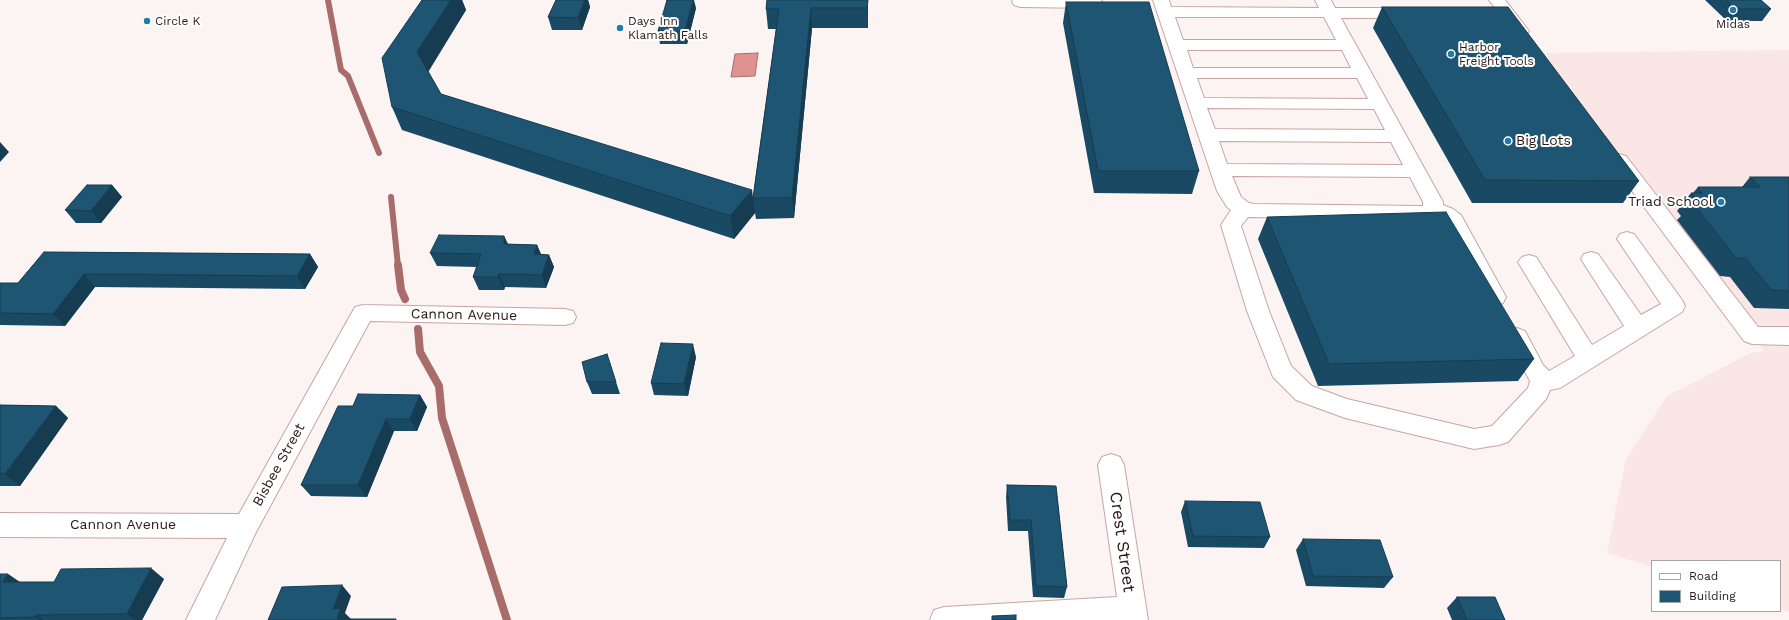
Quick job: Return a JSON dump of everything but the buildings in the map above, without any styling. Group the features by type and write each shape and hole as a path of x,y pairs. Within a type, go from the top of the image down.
{"street":[{"path":"1020,2 1107,3"},
{"path":"1423,13 1327,6 1159,5 1177,45 1227,191 1234,202 1243,209 1254,211 1427,213 1433,209"},
{"path":"1327,6 1433,202 1433,209"},
{"path":"1499,9 1531,44"},
{"path":"1177,45 1348,45"},
{"path":"1186,73 1363,74"},
{"path":"1197,103 1380,104"},
{"path":"1208,136 1397,136"},
{"path":"1611,149 1752,335 1789,336"},
{"path":"1220,170 1416,171"},
{"path":"1243,209 1231,225 1258,311 1282,371 1304,393 1345,408 1474,439 1499,435 1538,392 1542,379"},
{"path":"1433,209 1446,214 1454,220 1535,371 1542,379 1552,381 1674,306 1627,239"},
{"path":"1591,259 1638,328"},
{"path":"1529,262 1588,358"},
{"name":"Cannon Avenue","path":"364,313 565,317"},
{"name":"Bisbee Street","path":"200,620 246,526 364,313"},
{"name":"Crest Street","path":"1111,465 1133,614"},
{"name":"Cannon Avenue","path":"0,525 246,526"},
{"path":"944,620 1133,614"}],"shaded area":[{"name":"Triad School","path":"1789,50 1789,612 1781,609 1781,560 1651,560 1651,567 1607,553 1626,459 1667,396 1751,353 1764,351 1543,53"},
{"path":"758,53 755,76 731,77 735,54"}],"waterway":[{"path":"328,0 341,70 348,76 379,153"},
{"path":"391,197 398,266"},
{"path":"398,265 401,290 405,299"},
{"path":"418,329 420,352 439,386 442,418 507,620"}],"place":[{"name":"Midas","path":"1733,10"},
{"name":"Circle K","path":"147,21"},
{"name":"Days Inn Klamath Falls","path":"620,28"},
{"name":"Harbor Freight Tools","path":"1451,54"},
{"name":"Big Lots","path":"1508,141"},
{"name":"Triad School","path":"1721,202"}]}
